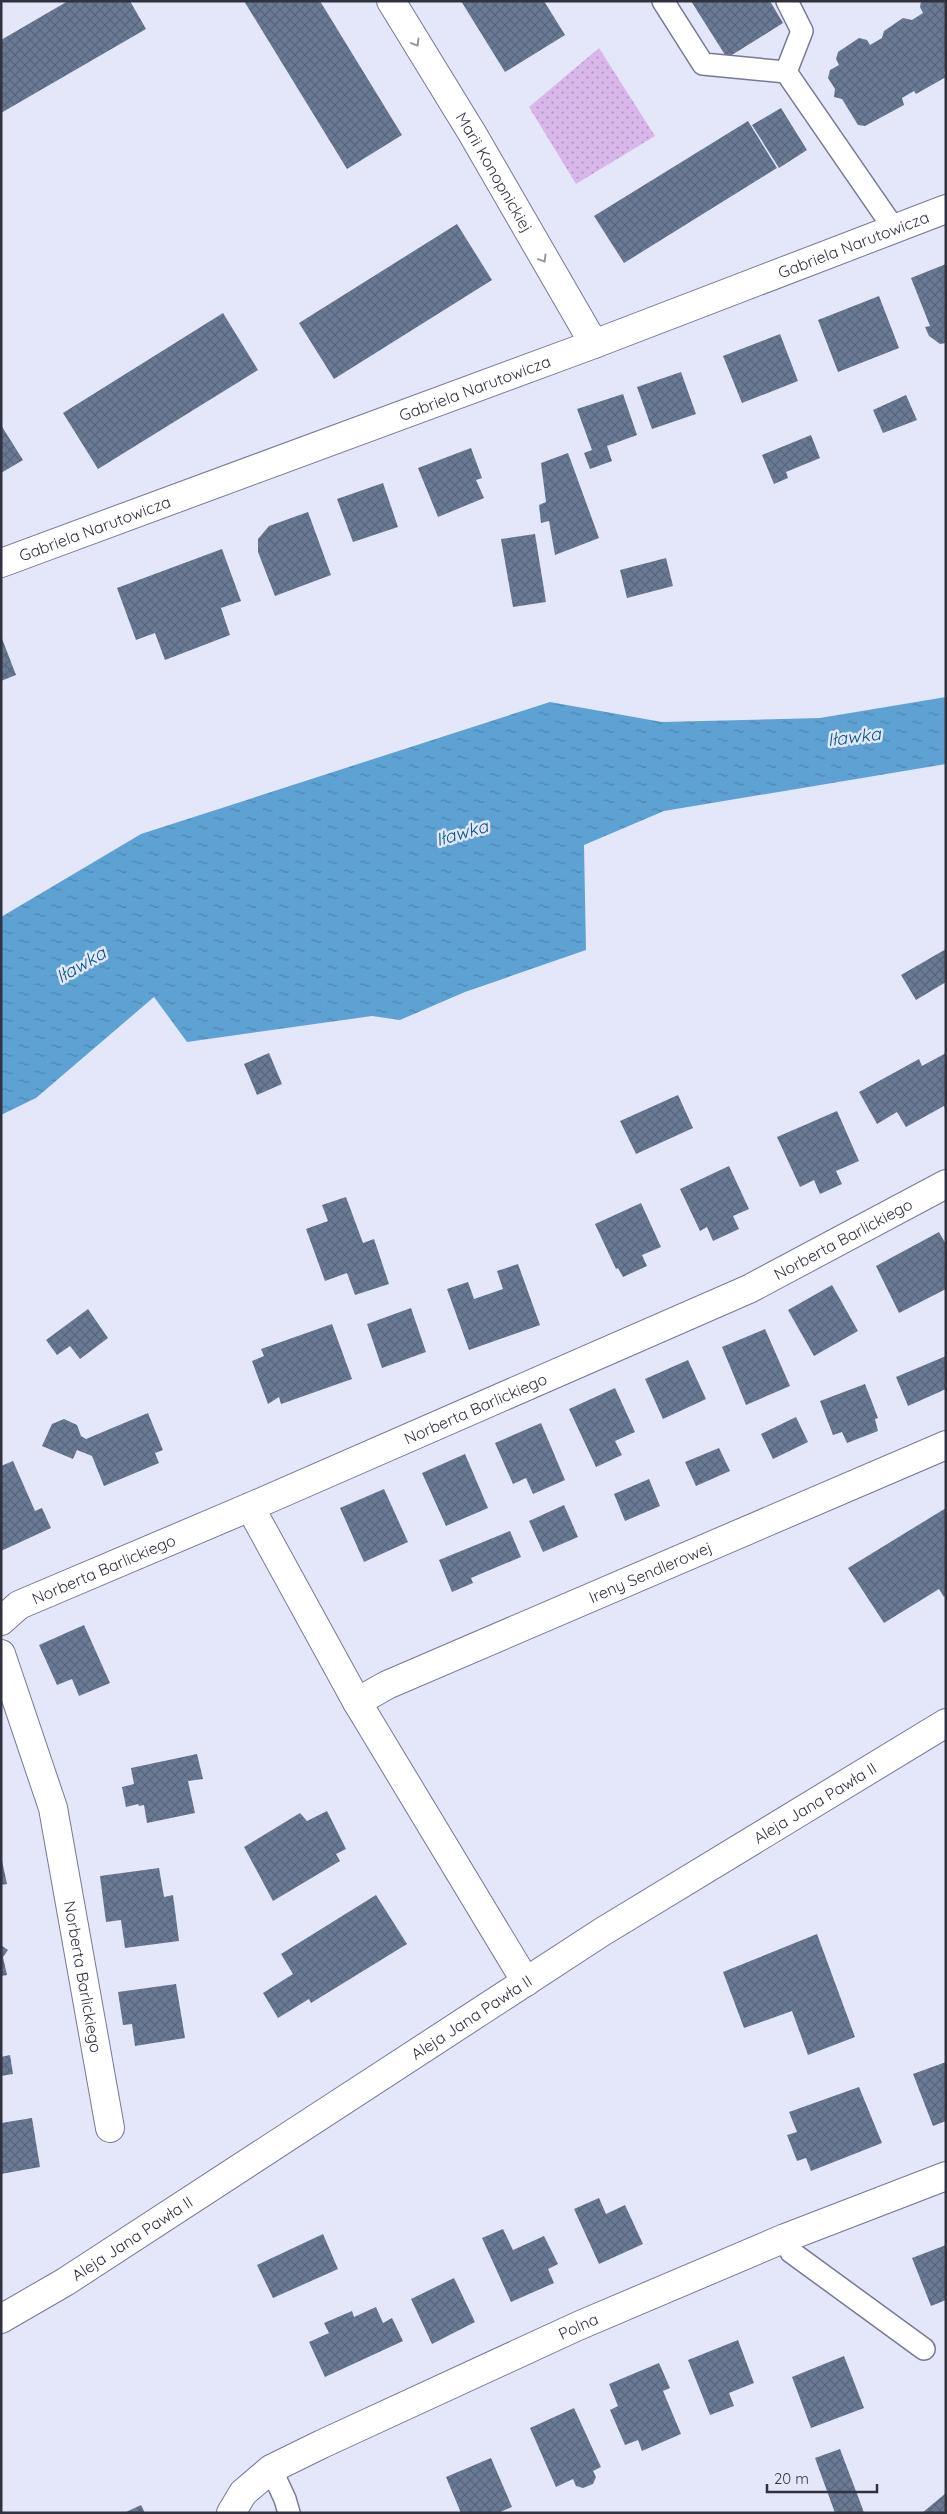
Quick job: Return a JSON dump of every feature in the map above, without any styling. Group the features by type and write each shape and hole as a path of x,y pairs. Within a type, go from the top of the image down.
{"street":[{"name":"Marii Konopnickiej","path":"391,1 472,134 594,344"},
{"name":"Gabriela Narutowicza","path":"1,563 594,344 946,209"},
{"name":"Norberta Barlickiego","path":"1,1621 19,1605 250,1507 749,1289 946,1184"},
{"name":"Ireny Sendlerowej","path":"357,1702 387,1685 946,1445"},
{"path":"250,1507 357,1702 526,1982"},
{"name":"Norberta Barlickiego","path":"1,1654 52,1808 110,2128"},
{"name":"Aleja Jana Pawła II","path":"1,2319 65,2282 602,1932 946,1723"},
{"name":"Polna","path":"231,2513 243,2493 271,2469 578,2326 785,2238 946,2176"}],"lane":[{"path":"663,1 703,64 786,72 895,230"},
{"path":"786,72 802,31 787,1"},
{"path":"785,2238 791,2252 924,2349"},
{"path":"271,2469 286,2499 289,2513"}],"shaded area":[{"path":"599,48 655,136 576,184 529,107"}],"water":[{"name":"Iławka","path":"946,697 946,764 664,811 584,845 586,950 465,992 400,1020 372,1016 187,1042 154,997 36,1098 1,1115 1,917 141,834 550,702 662,722 820,718"}],"building":[{"path":"68,1 130,1 146,29 1,113 1,40"},
{"path":"244,1 320,1 402,135 347,169"},
{"path":"461,1 544,1 565,35 505,72"},
{"path":"691,1 770,1 783,23 727,58"},
{"path":"921,1 946,1 946,71 944,72 946,77 916,94 914,91 902,98 904,105 865,126 858,125 842,99 834,97 835,89 828,78 830,70 839,65 836,59 838,52 859,38 867,40 870,45 882,38 884,31 903,18 912,20 923,13 920,7"},
{"path":"781,108 807,150 779,168 752,125"},
{"path":"748,121 777,168 624,263 594,216"},
{"path":"457,224 492,280 334,379 299,323"},
{"path":"946,264 946,343 940,344 929,336 925,327 930,326 911,278"},
{"path":"879,296 899,348 838,372 818,320"},
{"path":"223,313 258,370 98,469 63,413"},
{"path":"780,334 798,381 742,403 723,356"},
{"path":"681,372 696,414 652,429 637,387"},
{"path":"623,394 637,435 607,446 612,461 590,469 584,453 592,450 577,409"},
{"path":"906,395 917,420 883,433 873,410"},
{"path":"1,425 23,460 1,473"},
{"path":"811,435 820,458 786,472 788,478 774,484 762,455"},
{"path":"471,448 482,478 476,480 484,498 438,517 418,468"},
{"path":"568,453 599,538 555,555 549,521 541,523 539,505 546,502 541,463"},
{"path":"383,483 398,527 353,542 337,499"},
{"path":"308,512 331,575 275,596 258,552 258,539 269,526"},
{"path":"535,534 546,602 513,607 501,539"},
{"path":"222,549 241,601 221,608 230,635 165,660 155,633 136,640 117,588"},
{"path":"666,558 673,586 627,598 620,570"},
{"path":"1,636 16,675 1,681"},
{"path":"946,949 946,982 916,1000 901,975"},
{"path":"269,1053 282,1084 257,1095 244,1064"},
{"path":"946,1053 946,1110 944,1106 906,1127 897,1112 877,1124 859,1092 919,1059 922,1066"},
{"path":"678,1095 693,1128 636,1154 620,1121"},
{"path":"837,1111 859,1161 836,1171 842,1184 820,1194 814,1180 800,1187 777,1137"},
{"path":"729,1166 749,1209 733,1216 739,1229 713,1241 707,1227 700,1231 680,1189"},
{"path":"346,1197 363,1243 374,1239 389,1284 355,1295 347,1273 325,1281 306,1229 328,1221 322,1205"},
{"path":"641,1203 661,1247 642,1255 647,1266 623,1277 618,1268 616,1269 595,1224"},
{"path":"939,1232 946,1244 946,1289 899,1313 876,1266"},
{"path":"518,1264 540,1325 469,1350 447,1289 468,1282 474,1299 503,1289 497,1271"},
{"path":"832,1285 858,1331 814,1356 788,1310"},
{"path":"411,1308 426,1352 382,1368 367,1324"},
{"path":"88,1309 108,1338 80,1359 70,1346 57,1355 46,1340"},
{"path":"332,1324 352,1379 281,1404 279,1397 268,1404 252,1361 264,1356 261,1349"},
{"path":"765,1329 790,1386 746,1405 722,1347"},
{"path":"946,1356 946,1389 908,1406 896,1377"},
{"path":"688,1360 706,1399 663,1419 645,1379"},
{"path":"865,1384 878,1418 875,1419 878,1431 847,1443 842,1432 833,1435 820,1401"},
{"path":"615,1388 635,1432 615,1441 622,1455 596,1467 569,1409"},
{"path":"148,1413 163,1450 155,1453 159,1463 104,1486 92,1456 77,1450 73,1459 42,1446 52,1424 64,1419 77,1425 81,1436 86,1439"},
{"path":"796,1417 808,1442 773,1459 761,1434"},
{"path":"541,1423 565,1480 533,1494 526,1478 513,1484 495,1443"},
{"path":"719,1448 730,1471 696,1486 685,1462"},
{"path":"465,1454 488,1508 446,1526 422,1473"},
{"path":"13,1461 35,1511 42,1508 51,1528 1,1551 1,1466"},
{"path":"649,1479 660,1506 625,1521 614,1494"},
{"path":"384,1489 408,1542 364,1562 340,1508"},
{"path":"564,1505 578,1537 543,1552 529,1521"},
{"path":"946,1508 946,1595 944,1597 939,1589 884,1623 848,1568"},
{"path":"510,1531 521,1557 471,1578 473,1583 452,1592 439,1560"},
{"path":"84,1625 110,1683 79,1696 72,1679 57,1685 39,1645"},
{"path":"197,1754 203,1779 188,1781 195,1813 147,1823 144,1805 139,1806 138,1804 126,1807 122,1787 134,1784 131,1768"},
{"path":"327,1811 346,1849 336,1854 340,1861 273,1901 244,1847 300,1813 307,1821"},
{"path":"1,1856 7,1884 1,1885"},
{"path":"159,1868 164,1897 173,1895 179,1941 125,1948 121,1920 106,1922 100,1876"},
{"path":"376,1895 407,1944 311,2003 309,1999 278,2018 263,1993 293,1974 281,1954"},
{"path":"817,1934 855,2037 808,2055 792,2011 744,2028 723,1972"},
{"path":"1,1945 8,1950 3,1957 7,1975 1,1976"},
{"path":"176,1984 185,2038 135,2046 132,2024 123,2025 118,1992"},
{"path":"10,2055 13,2074 1,2076 1,2057"},
{"path":"946,2062 946,2121 933,2126 913,2074"},
{"path":"859,2087 882,2143 811,2171 806,2158 797,2161 787,2135 797,2132 789,2112"},
{"path":"32,2118 40,2167 1,2174 1,2123"},
{"path":"599,2198 606,2214 625,2205 643,2244 599,2264 574,2209"},
{"path":"503,2229 513,2250 544,2236 558,2264 548,2269 554,2283 511,2302 482,2238"},
{"path":"323,2234 338,2269 273,2298 257,2265"},
{"path":"946,2245 946,2300 931,2306 912,2258"},
{"path":"454,2278 475,2322 432,2344 411,2299"},
{"path":"376,2307 383,2323 392,2318 403,2341 325,2377 309,2342 329,2333 324,2323 352,2311 354,2317"},
{"path":"738,2340 754,2383 729,2393 734,2406 710,2415 688,2360"},
{"path":"844,2356 864,2408 811,2428 792,2377"},
{"path":"659,2363 670,2388 663,2391 681,2434 642,2451 638,2440 625,2445 610,2410 618,2406 609,2384"},
{"path":"574,2408 601,2467 593,2471 596,2477 593,2484 583,2488 576,2486 573,2479 556,2487 530,2428"},
{"path":"840,2449 864,2513 835,2513 815,2458"},
{"path":"491,2458 512,2507 498,2513 461,2513 446,2477"},
{"path":"946,2493 946,2513 922,2513"},
{"path":"141,2505 145,2513 124,2513"}]}
